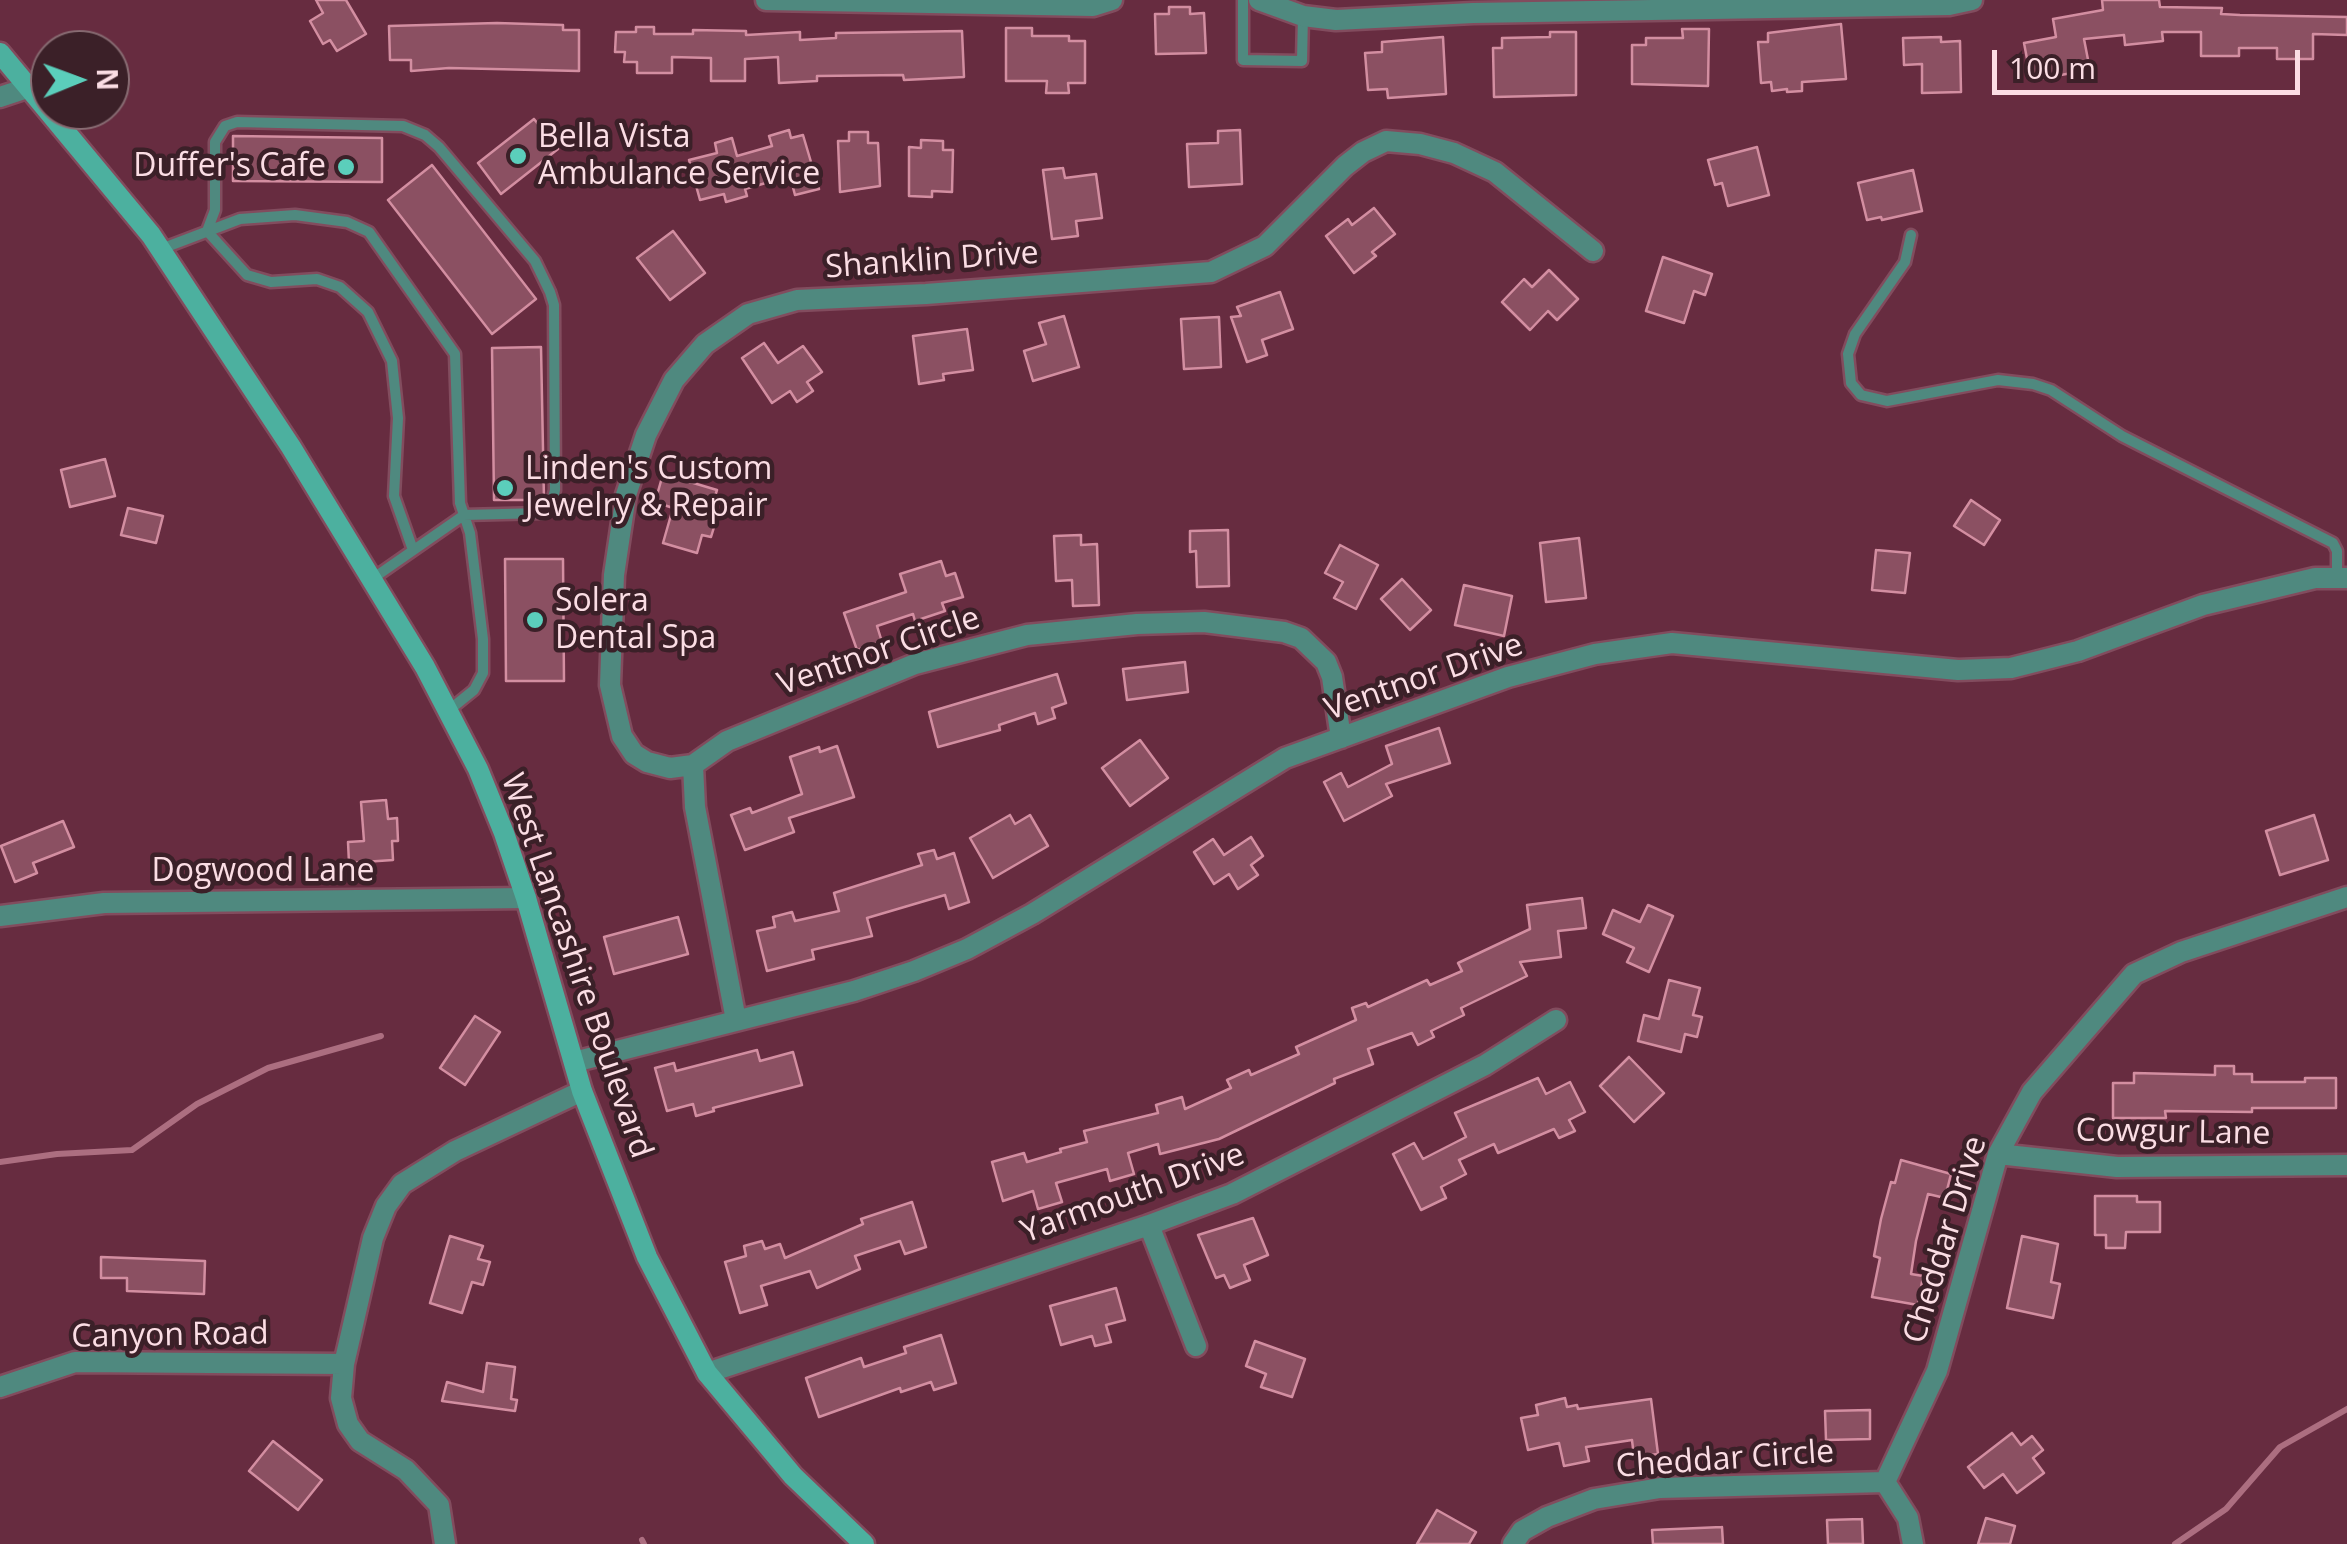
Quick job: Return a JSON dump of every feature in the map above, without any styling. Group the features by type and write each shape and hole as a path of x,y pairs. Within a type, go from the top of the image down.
{"main road":[{"name":"West Lancashire Boulevard","path":"0,53 160,249 372,579 478,769 526,898 582,1091 647,1257 707,1373 794,1476 864,1544"}],"street":[{"path":"766,0 1093,6 1112,0"},
{"path":"1259,0 1303,16 1336,20 1473,6 1972,0"},
{"path":"0,97 27,88"},
{"name":"Shanklin Drive","path":"693,765 670,768 647,762 634,754 622,736 610,685 614,575 626,495 660,406 674,380 706,344 748,314 798,300 1211,272 1265,246 1345,166 1386,142 1420,144 1454,153 1495,172 1594,250"},
{"name":"Ventnor Drive","path":"574,1062 854,991 914,971 967,949 1032,914 1285,758 1508,676 1595,654 1672,643 1958,670 2011,668 2078,651 2203,605 2302,581 2342,578"},
{"name":"Ventnor Circle","path":"693,765 727,741 915,664 1027,636 1137,624 1204,622 1284,632 1301,638 1326,662 1332,677 1341,738"},
{"path":"693,765 695,807 736,1020"},
{"name":"Cheddar Drive","path":"1885,1482 1937,1372 1998,1154 2032,1092 2134,974 2181,952 2347,897"},
{"name":"Dogwood Lane","path":"0,916 104,903 526,898"},
{"name":"Yarmouth Drive","path":"707,1373 1232,1194 1485,1065 1556,1020"},
{"path":"445,1544 439,1505 406,1470 360,1441 348,1424 341,1398 344,1364 373,1238 386,1206 402,1184 456,1152 582,1091"},
{"name":"Cowgur Lane","path":"1998,1154 2117,1167 2347,1165"},
{"path":"1149,1225 1196,1346"},
{"name":"Canyon Road","path":"0,1387 75,1362 344,1364"},
{"path":"1885,1482 1908,1518 1913,1544"},
{"name":"Cheddar Circle","path":"1513,1544 1522,1532 1547,1517 1594,1499 1644,1490 1734,1484 1885,1482"}],"lane":[{"path":"1243,0 1244,60 1302,61 1303,16"},
{"path":"207,231 216,210 215,142 224,126 237,122 403,126 425,135 439,147 535,261 554,304 556,490 551,506 542,513 464,515 372,579"},
{"path":"160,249 240,218 295,215 347,222 369,232 455,354 459,485 470,534 483,638 483,673 474,690 448,711"},
{"path":"207,231 246,275 271,282 317,280 340,287 368,312 392,361 398,418 394,496 413,550"},
{"path":"1911,236 1905,262 1854,334 1848,354 1851,383 1862,395 1887,401 1998,380 2052,390 2122,436 2333,544 2342,578"}],"building":[{"path":"316,0 346,0 366,34 337,51 330,40 323,44 310,21 323,13"},
{"path":"2102,0 2159,0 2160,7 2222,8 2221,14 2347,17 2347,35 2313,34 2313,59 2277,59 2277,48 2239,48 2239,56 2201,56 2201,32 2162,32 2163,41 2125,45 2124,35 2084,39 2090,70 2031,80 2024,43 2056,37 2053,19 2103,10"},
{"path":"1169,7 1190,7 1190,14 1204,13 1206,53 1156,54 1155,14 1169,14"},
{"path":"1841,24 1846,79 1802,82 1802,91 1787,92 1772,91 1771,82 1761,83 1758,42 1768,42 1768,33"},
{"path":"563,25 563,30 579,30 579,71 411,71 411,60 390,60 389,26"},
{"path":"636,27 654,27 654,34 693,34 693,30 746,31 746,35 800,32 800,40 836,38 836,33 962,31 964,77 904,80 903,75 817,76 817,81 779,83 778,57 745,59 745,81 711,81 711,58 672,57 672,73 637,73 637,62 624,62 625,52 615,52 616,32 636,32"},
{"path":"1006,28 1032,28 1032,36 1069,36 1069,41 1085,41 1085,83 1068,83 1069,93 1046,93 1047,81 1006,81"},
{"path":"1682,29 1709,29 1708,86 1632,84 1632,45 1646,45 1646,38 1683,38"},
{"path":"1550,32 1576,32 1576,95 1494,97 1493,48 1502,48 1502,38 1550,37"},
{"path":"1443,37 1446,94 1388,98 1387,89 1368,90 1365,53 1382,52 1382,42"},
{"path":"1941,37 1941,42 1960,41 1961,92 1922,93 1922,64 1904,65 1903,38"},
{"name":"Bella Vista Ambulance Service","path":"534,119 558,149 501,194 478,163"},
{"path":"789,130 791,138 803,135 819,189 795,195 790,176 745,189 747,196 726,202 724,194 700,200 689,160 717,153 715,143 732,138 737,156 772,146 769,136"},
{"path":"1240,130 1242,184 1189,187 1187,144 1218,143 1218,131"},
{"path":"849,132 868,132 868,143 878,143 880,186 840,192 838,141 849,141"},
{"path":"233,136 382,138 382,182 233,181"},
{"path":"921,140 943,141 943,150 953,150 952,192 932,191 932,197 909,196 909,147 921,148"},
{"path":"1757,147 1769,195 1728,206 1722,183 1715,185 1708,160"},
{"path":"432,165 536,299 492,334 388,200"},
{"path":"1063,168 1065,178 1096,174 1102,218 1076,221 1078,236 1052,239 1043,170"},
{"path":"1913,170 1922,211 1867,220 1858,183"},
{"path":"1374,208 1395,234 1354,273 1326,236 1348,219 1352,225"},
{"path":"673,231 705,273 670,300 637,258"},
{"path":"1663,257 1712,274 1705,295 1694,291 1684,323 1646,311"},
{"path":"1549,270 1578,299 1557,320 1548,311 1530,330 1502,302 1524,279 1532,287"},
{"path":"1280,292 1293,329 1262,340 1267,355 1247,362 1231,317 1241,316 1237,307"},
{"path":"1064,316 1079,367 1033,381 1024,351 1046,344 1039,323"},
{"path":"1219,317 1221,367 1184,369 1181,319"},
{"path":"967,329 973,370 943,374 944,380 919,384 913,336"},
{"path":"764,343 778,363 803,346 822,372 807,382 813,391 797,402 790,391 772,403 742,358"},
{"path":"541,347 544,500 494,500 492,348"},
{"path":"105,459 115,496 70,507 61,470"},
{"path":"663,474 717,490 711,509 719,511 711,537 702,535 697,553 663,543 673,508 655,502"},
{"path":"1971,500 2000,520 1984,545 1954,526"},
{"path":"128,508 163,516 156,543 121,535"},
{"path":"1228,530 1229,586 1197,587 1196,551 1190,552 1190,531"},
{"path":"1081,535 1081,545 1097,544 1099,605 1073,606 1072,580 1056,581 1054,536"},
{"path":"1579,538 1586,598 1546,602 1540,543"},
{"path":"1340,545 1378,565 1356,609 1334,598 1343,582 1325,573"},
{"path":"1876,550 1910,553 1905,593 1872,590"},
{"name":"Solera Dental Spa","path":"505,559 563,559 564,681 506,681"},
{"path":"941,561 946,576 955,573 963,597 942,603 945,611 915,621 913,614 877,626 882,642 857,650 844,613 906,592 900,574"},
{"path":"1402,579 1431,610 1410,630 1381,599"},
{"path":"1464,585 1512,596 1504,636 1455,625"},
{"path":"1185,662 1188,692 1127,700 1123,669"},
{"path":"1057,674 1066,703 1052,708 1055,718 1038,724 1035,713 999,725 1000,730 938,747 929,712"},
{"path":"1439,728 1450,763 1386,784 1392,796 1344,821 1324,782 1341,773 1348,787 1392,764 1386,746"},
{"path":"1140,740 1168,778 1130,806 1102,768"},
{"path":"837,746 854,797 789,818 794,832 745,850 731,815 750,808 752,813 802,794 790,757 819,747 820,752"},
{"path":"386,800 388,819 397,818 398,841 392,841 393,860 349,863 348,842 364,841 361,802"},
{"path":"1010,815 1015,824 1030,815 1048,846 993,878 970,838"},
{"path":"2314,815 2328,860 2280,875 2266,831"},
{"path":"63,821 74,847 33,863 37,873 15,882 1,846"},
{"path":"1251,837 1263,856 1251,865 1258,875 1238,889 1229,874 1214,884 1194,852 1213,839 1224,855"},
{"path":"934,850 937,859 954,853 969,902 949,909 945,895 867,918 872,936 812,950 814,959 767,971 757,931 775,927 773,917 792,912 795,921 839,911 834,893 922,865 918,854"},
{"path":"1582,898 1586,928 1558,931 1561,957 1520,962 1527,976 1461,1008 1464,1015 1431,1031 1434,1037 1418,1045 1412,1033 1368,1049 1373,1064 1334,1079 1335,1083 1219,1139 1160,1154 1158,1144 1128,1153 1134,1174 1110,1181 1107,1169 1056,1183 1062,1202 1038,1209 1033,1191 1003,1201 992,1162 1024,1153 1027,1162 1061,1152 1060,1149 1087,1142 1084,1131 1158,1113 1156,1105 1182,1097 1185,1109 1231,1088 1227,1080 1249,1070 1251,1075 1299,1054 1296,1047 1356,1020 1352,1008 1366,1003 1368,1007 1427,980 1430,985 1462,971 1458,963 1530,929 1527,905"},
{"path":"1648,905 1673,916 1649,972 1627,962 1634,948 1603,934 1613,910 1640,922"},
{"path":"678,917 688,954 614,974 604,937"},
{"path":"1669,980 1700,988 1693,1015 1702,1017 1697,1037 1685,1034 1681,1052 1638,1041 1644,1015 1659,1019"},
{"path":"475,1016 500,1032 465,1085 440,1068"},
{"path":"757,1050 760,1061 793,1052 802,1085 696,1116 693,1104 667,1111 655,1068 674,1063 676,1071"},
{"path":"1629,1057 1664,1093 1634,1122 1600,1086"},
{"path":"2215,1066 2234,1066 2234,1074 2252,1074 2252,1082 2336,1078 2336,1108 2165,1111 2166,1118 2113,1118 2113,1083 2134,1083 2134,1073 2215,1075"},
{"path":"1538,1078 1546,1094 1570,1082 1585,1112 1569,1120 1575,1131 1559,1138 1554,1129 1498,1153 1494,1144 1459,1160 1466,1174 1441,1187 1446,1198 1421,1210 1393,1154 1414,1143 1423,1159 1466,1137 1455,1113"},
{"path":"1901,1160 1951,1174 1945,1198 1928,1194 1916,1241 1911,1274 1923,1276 1918,1305 1872,1297 1880,1258 1874,1256 1881,1219"},
{"path":"2095,1196 2137,1196 2137,1202 2160,1202 2160,1232 2126,1232 2125,1248 2106,1248 2106,1235 2095,1235"},
{"path":"912,1202 926,1247 905,1254 900,1241 855,1256 860,1269 817,1288 810,1271 761,1286 767,1305 740,1313 725,1262 746,1256 744,1246 762,1241 765,1249 780,1244 785,1258 863,1224 861,1219"},
{"path":"1253,1218 1268,1255 1244,1265 1250,1280 1230,1288 1224,1275 1216,1278 1198,1235"},
{"path":"450,1236 483,1246 478,1259 490,1262 483,1285 472,1282 462,1313 430,1303"},
{"path":"2022,1236 2058,1244 2051,1282 2060,1284 2053,1318 2007,1308"},
{"path":"101,1257 205,1261 204,1294 127,1291 127,1278 101,1278"},
{"path":"1116,1288 1125,1320 1106,1325 1111,1342 1095,1346 1092,1336 1061,1345 1050,1306"},
{"path":"941,1335 956,1383 934,1390 931,1382 901,1392 900,1388 819,1417 806,1378 861,1358 864,1367 906,1353 904,1347"},
{"path":"1255,1341 1305,1359 1292,1397 1261,1387 1266,1374 1246,1366"},
{"path":"487,1363 515,1367 511,1399 517,1400 515,1411 442,1401 447,1382 483,1392"},
{"path":"1565,1398 1567,1407 1577,1405 1578,1409 1651,1399 1658,1454 1634,1457 1632,1440 1586,1447 1589,1461 1564,1466 1559,1443 1528,1450 1521,1418 1538,1415 1536,1405"},
{"path":"1870,1410 1870,1439 1826,1440 1825,1411"},
{"path":"2012,1433 2021,1445 2032,1436 2043,1450 2033,1458 2044,1473 2017,1493 2003,1474 1984,1488 1968,1467"},
{"path":"273,1441 322,1480 298,1510 249,1471"},
{"path":"1437,1510 1476,1532 1469,1544 1417,1544"},
{"path":"1986,1518 2015,1526 2010,1544 1978,1544"},
{"path":"1862,1519 1863,1544 1828,1544 1827,1520"},
{"path":"1722,1527 1723,1544 1653,1544 1652,1530"}],"waterway":[{"path":"0,1162 132,1150 197,1104 268,1068 381,1036"},
{"path":"2175,1544 2226,1509 2280,1447 2347,1409"},
{"path":"642,1540 644,1544"}],"place":[{"name":"Bella Vista Ambulance Service","path":"518,156"},
{"name":"Duffer's Cafe","path":"346,167"},
{"name":"Linden's Custom Jewelry & Repair","path":"505,488"},
{"name":"Solera Dental Spa","path":"535,620"}]}
